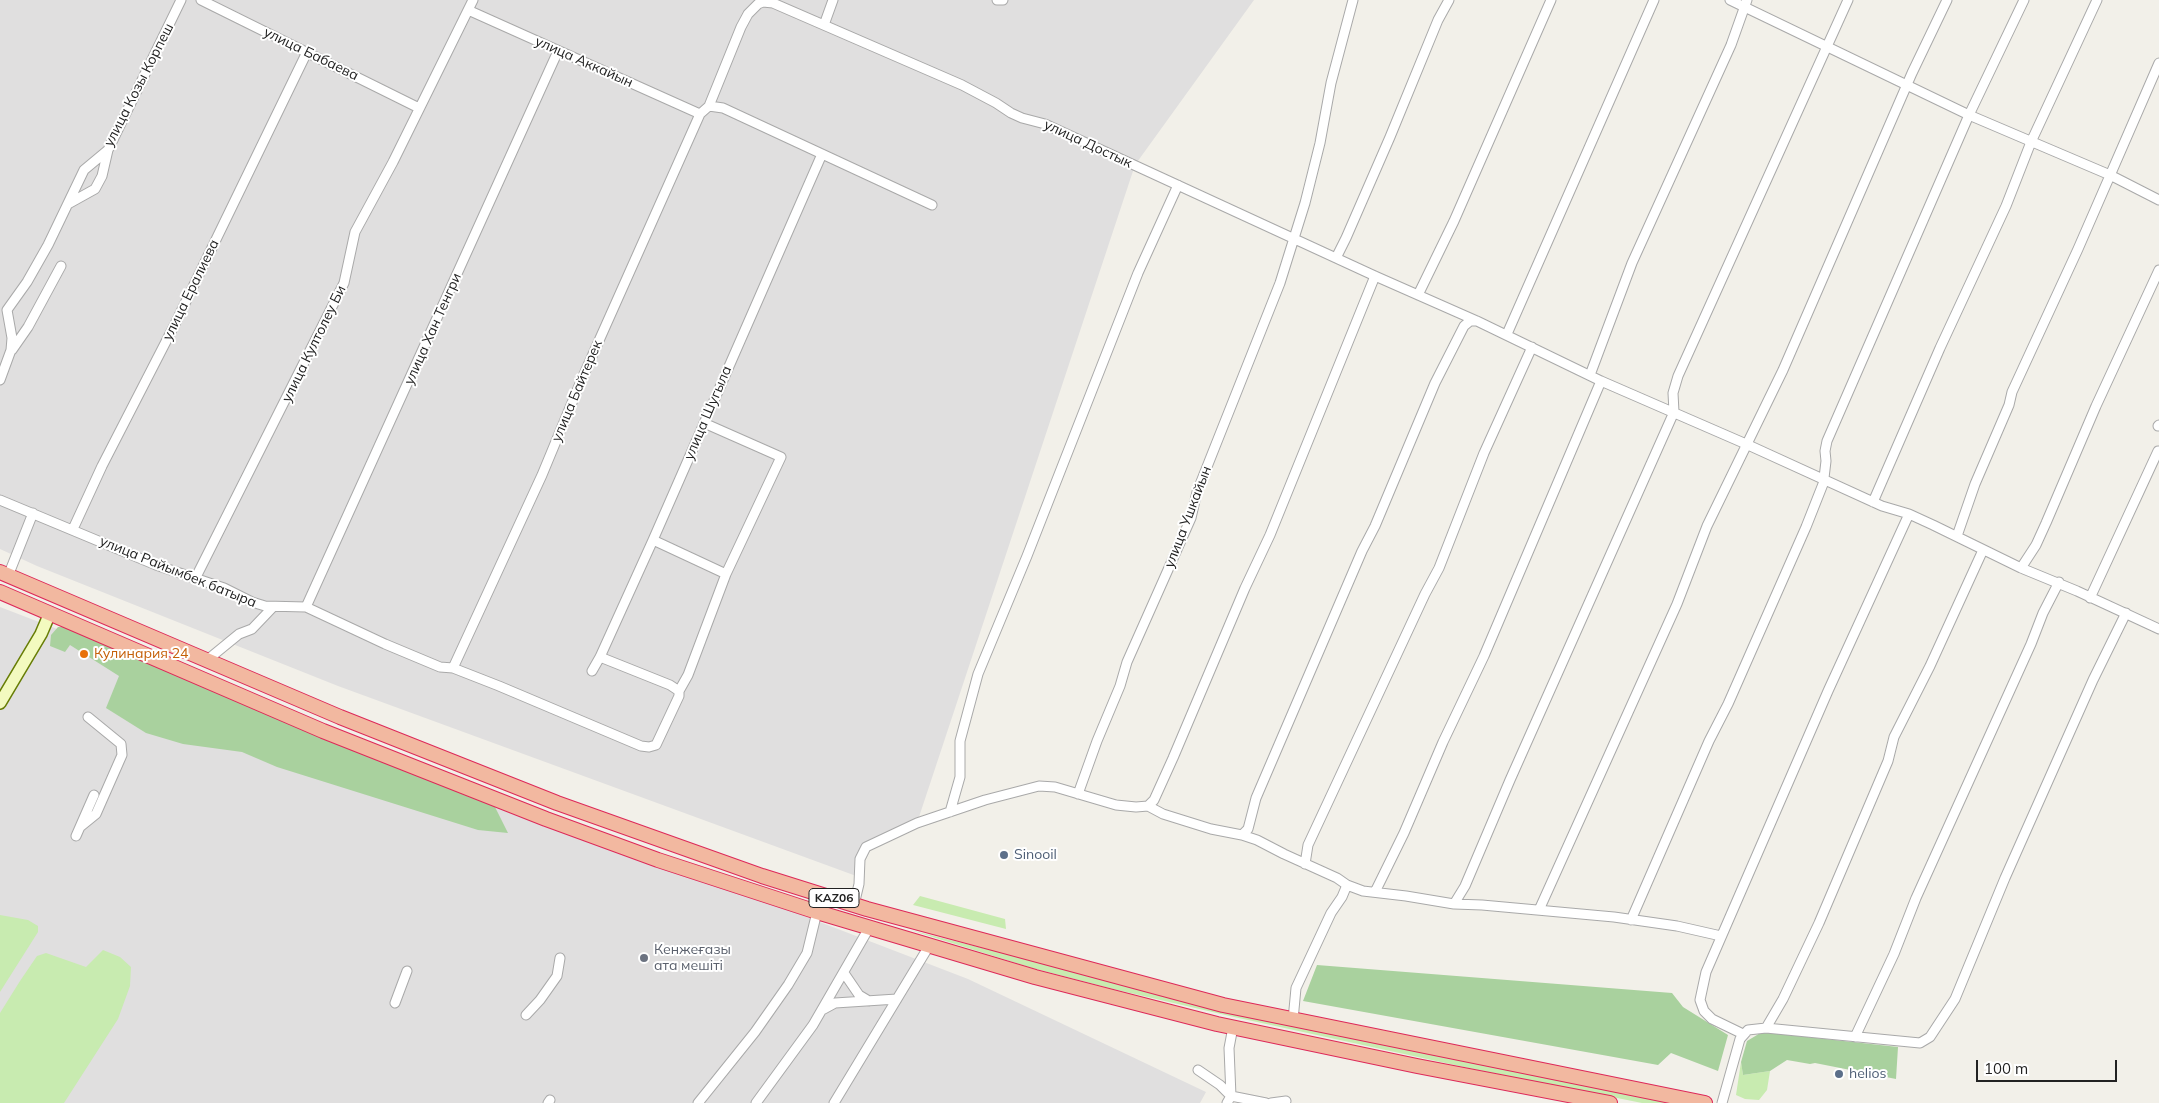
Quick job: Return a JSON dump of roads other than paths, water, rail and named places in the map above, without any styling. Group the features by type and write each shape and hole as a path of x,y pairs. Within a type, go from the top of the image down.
{"highway":[{"name":"KАZ06","path":"4,574 331,714 556,803 762,876 860,907 1223,1005 1705,1103"},
{"name":"KАZ06","path":"0,592 323,731 546,819 658,860 817,912 1035,977 1233,1027 1417,1066 1610,1103"},
{"path":"860,907 868,918 865,926"}],"main road":[{"path":"0,703 41,634 50,613"}],"street":[{"name":"улица Козы Корпеш","path":"0,380 11,350 7,310 27,282 84,170 108,150 181,0"},
{"name":"улица Бабаева","path":"202,0 419,108"},
{"name":"улица Култолеу Би","path":"196,577 344,284 355,232 393,162 473,0"},
{"path":"824,26 833,0"},
{"path":"998,0 1003,0"},
{"name":"улица Ушкайын","path":"1078,794 1097,741 1120,686 1127,662 1190,518 1197,492 1280,282 1305,203 1320,143 1330,83 1353,0"},
{"path":"1336,258 1383,154 1438,20 1449,0"},
{"path":"1418,295 1454,221 1551,0"},
{"path":"1507,334 1654,0"},
{"path":"1730,0 1745,4 1828,47 1969,115 2110,175 2159,200"},
{"path":"1454,904 1465,886 1510,780 1674,412 1673,393 1678,376 1748,225 1757,198 1787,138 1848,0"},
{"path":"1539,910 1677,604 1707,526 1783,370 1947,0"},
{"path":"1631,920 1708,741 1728,704 1806,527 1824,478 1826,461 1824,451 1827,440 1969,115 2024,0"},
{"path":"1873,502 1940,348 2006,206 2031,142 2097,0"},
{"name":"улица Достык","path":"709,106 748,14 758,4 763,2 773,3 962,85 1022,118 1045,124 1375,276 1477,320 1601,381 1824,478 1873,502 1909,514 2021,568 2059,582 2159,629"},
{"path":"1590,375 1632,263 1731,45 1745,4"},
{"name":"улица Аккайын","path":"468,10 700,114"},
{"name":"улица Хан Тенгри","path":"306,607 558,51"},
{"name":"улица Ералиева","path":"73,529 102,466 176,322 307,52"},
{"path":"1957,536 1975,484 2009,405 2012,392 2159,63"},
{"path":"700,114 709,106 723,108 932,204"},
{"name":"улица Байтерек","path":"453,668 542,475 584,372 700,114"},
{"path":"68,204 95,189 102,176 108,150"},
{"name":"улица Шугыла","path":"592,670 600,657 653,540 822,154"},
{"path":"950,812 960,777 960,741 978,674 1027,556 1138,273 1178,185"},
{"path":"11,350 24,332 60,266"},
{"path":"2021,568 2036,545 2096,406 2159,270"},
{"path":"1148,806 1154,800 1173,758 1241,597 1270,535 1375,276"},
{"path":"1242,835 1248,829 1256,798 1362,551 1375,526 1435,383 1464,326 1470,321 1477,320"},
{"path":"10,330 15,334 24,332"},
{"path":"1305,864 1308,845 1425,594 1439,568 1484,452 1532,348"},
{"path":"1375,892 1404,833 1443,742 1484,656 1601,381"},
{"path":"600,657 670,685 678,692 688,675 726,574 780,457 704,423"},
{"path":"2090,598 2158,450"},
{"name":"улица Райымбек батыра","path":"0,500 148,562 224,588 252,602 273,607 306,607 440,668 453,668 635,744 649,747 656,745 679,696 678,692"},
{"path":"4,574 33,513"},
{"path":"1743,1034 1712,1019 1704,1011 1700,1000 1706,972 1828,691 1909,514"},
{"path":"653,540 726,574"},
{"path":"1766,1028 1783,999 1819,923 1888,761 1894,737 1930,666 1983,550"},
{"path":"1854,1037 1894,954 1916,898 2031,644 2043,613 2059,582"},
{"path":"206,661 239,634 252,629 273,607"},
{"path":"1722,1103 1743,1034 1748,1030 1766,1028 1920,1043 1930,1037 1947,1014 1955,999 2005,878 2092,680 2126,613"},
{"path":"88,717 121,744 122,755 96,814 78,831 94,795"},
{"path":"860,907 860,859 866,847 917,824 950,812 985,800 1039,786 1055,787 1116,805 1148,806 1163,814 1211,829 1242,835 1257,840 1337,878 1347,885 1363,891 1454,904 1614,917 1677,926 1721,936"},
{"path":"1293,1020 1296,988 1331,913 1342,897 1347,885"},
{"path":"698,1103 755,1032 788,985 807,953 817,912"},
{"path":"756,1103 787,1062 822,1010 844,973 865,926"},
{"path":"834,1103 929,946"},
{"path":"526,1015 540,1000 557,976 560,958"},
{"path":"394,1002 407,971"},
{"path":"844,973 859,995 869,1002"},
{"path":"822,1010 835,1003 897,999"},
{"path":"1229,1100 1229,1048 1233,1027"},
{"path":"1198,1070 1220,1085 1229,1100"},
{"path":"1229,1100 1266,1103"},
{"path":"1272,1103 1286,1101"}],"place":[{"name":"Кулинария 24","path":"84,654"},
{"name":"Sinooil","path":"1004,855"},
{"name":"Кенжеғазы ата мешіті","path":"644,958"},
{"name":"helios","path":"1839,1074"}]}
